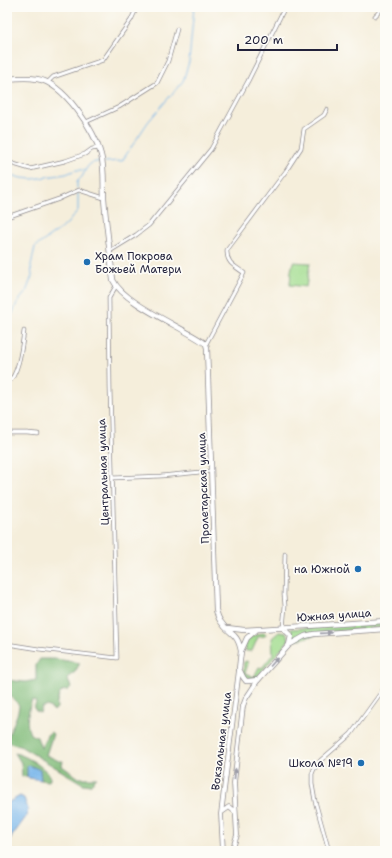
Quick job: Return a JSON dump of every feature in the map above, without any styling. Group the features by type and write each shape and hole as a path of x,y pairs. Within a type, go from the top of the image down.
{"main road":[{"path":"7,79 39,79 48,82 69,99 86,122 99,148 102,158 104,198 112,280 116,286 134,301 206,344"},
{"name":"Пролетарская улица","path":"206,344 216,610 219,620 237,638 241,651"},
{"name":"Южная улица","path":"283,628 385,620"},
{"path":"226,628 244,630 283,628 291,636 289,645"},
{"name":"Южная улица","path":"289,645 305,636 314,634 385,629"},
{"name":"Вокзальная улица","path":"223,851 221,814 241,651 247,638 257,630"},
{"name":"Вокзальная улица","path":"232,851 237,835 234,783 243,706 246,698 258,680 289,645"},
{"path":"239,669 242,677 246,681 252,682 258,680"},
{"path":"221,814 224,809 229,807 236,813"},
{"path":"222,845 228,849 234,846"}],"street":[{"path":"48,82 53,77 103,60 131,20 137,7"},
{"path":"110,251 149,225 211,149 248,81 285,7"},
{"path":"375,16 382,7"},
{"path":"86,122 119,107 157,83 168,60 177,29"},
{"path":"206,344 244,272 231,263 227,257 227,250 286,171 301,148 304,129 324,115 327,109"},
{"path":"7,162 30,169 65,161 85,154 92,149 99,148"},
{"path":"7,217 48,204 79,190 104,198"},
{"name":"Центральная улица","path":"7,644 117,658 110,388 110,298 116,286"},
{"path":"7,384 15,375 24,331"},
{"path":"7,433 38,434"},
{"path":"112,478 161,476 211,471"},
{"path":"283,628 286,606 284,595 285,554"},
{"path":"329,851 315,801 312,774 317,764 351,734 385,687"}],"green space":[{"path":"293,262 310,263 306,287 290,285"},
{"path":"385,623 385,627 326,632 294,641 291,629"},
{"path":"279,632 286,633 289,638 288,641 256,678 246,678 243,674 244,662 247,661 248,664 245,673 254,677 259,667 262,668 273,654 272,638"},
{"path":"264,633 266,634 265,636 258,637 252,651 246,651 246,643 250,638"},
{"path":"40,659 56,659 80,663 75,672 67,678 71,687 68,690 62,691 58,697 57,708 54,711 46,706 42,707 40,713 36,711 34,708 36,702 32,700 29,708 28,730 30,734 37,737 41,748 47,735 51,732 53,734 46,755 59,761 63,761 62,766 79,778 97,778 90,785 83,784 20,746 7,742 19,705 7,695 7,680 25,682 36,680 36,665"},
{"path":"15,753 30,759 42,768 50,775 49,781 41,780 41,778 28,771 27,776 22,777 21,763"}],"water":[{"path":"29,765 40,770 41,780 29,778 27,776 27,767"},
{"path":"20,796 24,798 28,809 26,817 7,843 7,803"}],"waterway":[{"path":"105,162 122,161 148,122 183,81 189,62 194,7"},
{"path":"77,188 77,182 82,177 89,165 93,162 100,162"},
{"path":"7,174 21,178 33,179 66,174 76,170 84,170"},
{"path":"7,318 12,315 17,303 26,292 32,276 31,265 35,247 66,225 78,210 78,193"}],"place":[{"name":"Храм Покрова Божьей Матери","path":"87,262"},
{"name":"на Южной","path":"358,569"},
{"name":"Школа №19","path":"361,763"}]}
